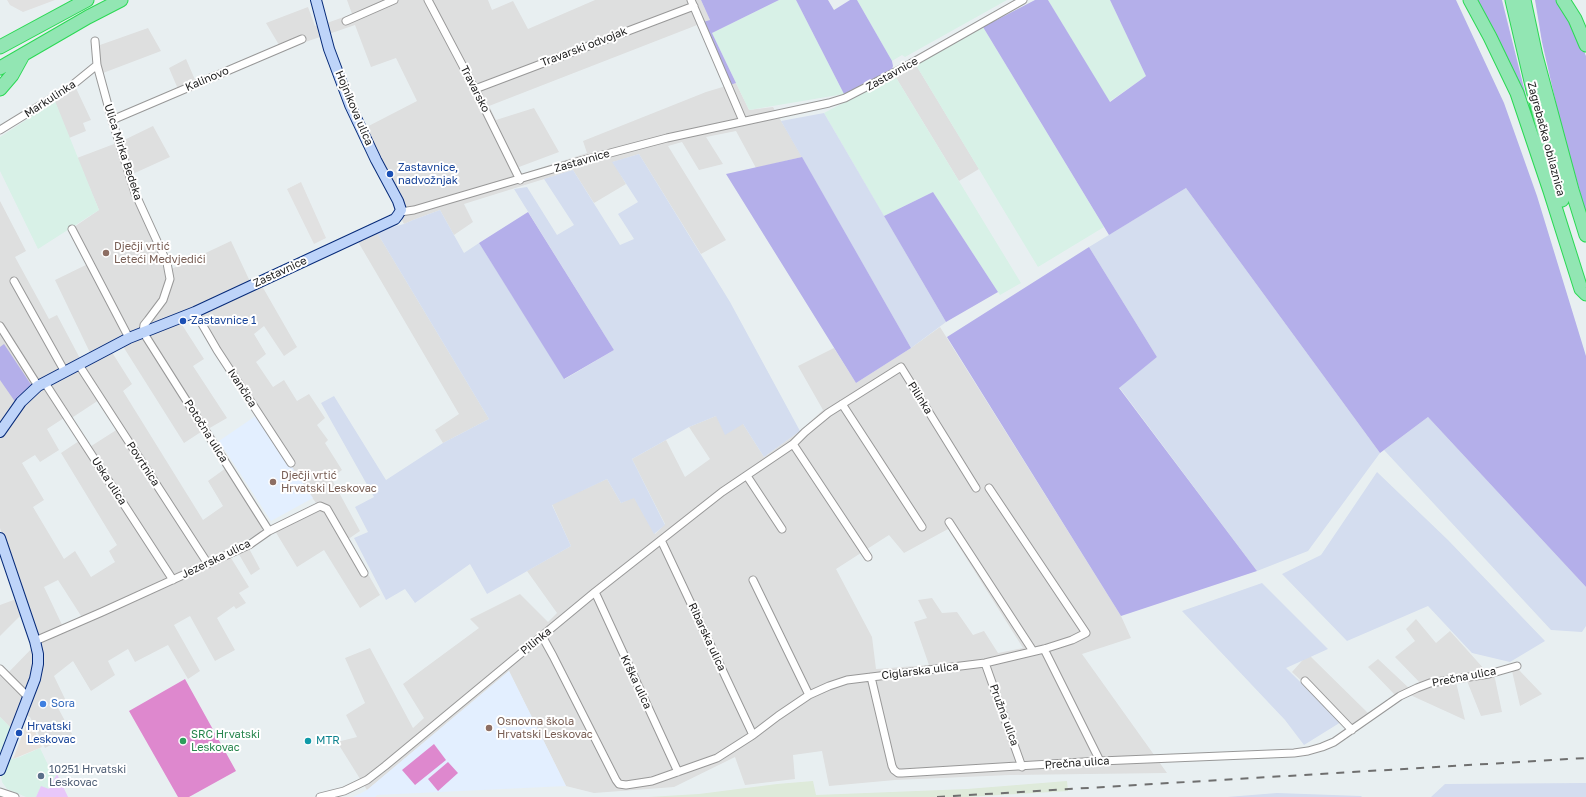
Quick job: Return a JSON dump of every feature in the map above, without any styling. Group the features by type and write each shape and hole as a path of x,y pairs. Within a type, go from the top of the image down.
{"highway":[{"path":"0,47 87,0"},
{"path":"1470,0 1490,37 1516,93 1550,191 1581,289 1586,294"},
{"name":"Zagrebačka obilaznica","path":"1512,0 1532,90 1586,277"},
{"name":"Zagrebačka obilaznica","path":"1524,0 1540,71 1572,190 1586,235"},
{"path":"1563,0 1575,19 1586,45"},
{"path":"0,68 56,35 117,2"},
{"path":"0,89 12,75 23,54"}],"main road":[{"name":"Hojnikova ulica","path":"316,0 329,49 350,106 398,202 400,212"},
{"name":"Zastavnice","path":"143,332 195,312 395,219 400,212"},
{"path":"1,427 21,402 41,384 128,338 143,332"},
{"path":"0,538 38,654 35,679 0,770"}],"street":[{"path":"346,21 394,0"},
{"name":"Travarsko","path":"428,0 475,89 520,180"},
{"name":"Zastavnice","path":"400,212 414,210 520,180 580,161 660,140 846,98 903,68 1022,0"},
{"name":"Travarski odvojak","path":"475,89 692,3 743,121"},
{"name":"Kalinovo","path":"112,120 302,39"},
{"name":"Ulica Mirka Bedeka","path":"95,41 98,65 112,120 135,193 166,263 170,279 163,300 144,325 143,332"},
{"name":"Markulinka","path":"0,130 70,87 98,65"},
{"path":"72,229 128,338"},
{"path":"14,281 65,372"},
{"name":"Ivančica","path":"195,312 217,350 291,463"},
{"name":"Uska ulica","path":"0,326 41,384 173,580"},
{"name":"Potočna ulica","path":"143,332 269,531"},
{"name":"Povrtnica","path":"79,365 208,564"},
{"name":"Pilinka","path":"320,797 344,791 367,780 595,592 722,492 793,444 818,421 842,404 901,367 976,488"},
{"path":"842,404 922,527"},
{"path":"793,444 868,557"},
{"path":"747,476 782,529"},
{"name":"Ciglarska ulica","path":"542,636 554,656 619,784 652,781 717,758 753,735 809,695 835,684 848,680 985,663 1072,640 1086,633 989,488"},
{"name":"Jezerska ulica","path":"34,642 249,545 269,531 320,506 327,508 364,573"},
{"path":"949,522 1033,651"},
{"name":"Ribarska ulica","path":"661,540 753,735"},
{"path":"753,580 809,695"},
{"name":"Krška ulica","path":"595,592 678,772"},
{"path":"1044,648 1100,761"},
{"name":"Pružna ulica","path":"985,663 1022,767"},
{"name":"Prečna ulica","path":"871,677 892,766 898,773 1022,767 1100,761 1294,753 1322,747 1334,742 1400,696 1430,683 1489,674 1517,666"},
{"path":"0,669 28,698"},
{"path":"1305,681 1352,730"},
{"path":"0,792 15,797"}],"shaded area":[{"path":"7,0 55,0 23,12 10,5"},
{"path":"347,0 488,0 492,10 513,1 528,29 595,0 701,0 710,20 489,106 496,120 534,108 559,152 519,167 521,174 587,153 583,141 706,92 736,83 749,110 773,107 802,157 756,168 736,131 706,137 723,164 699,170 682,142 668,146 726,240 701,254 639,154 613,162 626,184 594,203 573,170 464,204 473,222 454,235 440,210 404,224 357,132 417,101 396,58 371,67 355,25 282,50 266,23 308,7 315,26 327,23 352,14"},
{"path":"701,0 779,0 712,33 736,83 730,85 703,22 710,20"},
{"path":"779,0 796,0 844,94 749,110 712,33"},
{"path":"796,0 828,0 834,10 850,0 857,0 892,61 892,69 844,94"},
{"path":"857,0 1007,0 905,57 902,55 892,61"},
{"path":"1035,0 1048,0 1110,102 1146,76 1110,0 1456,0 1504,103 1537,196 1586,356 1586,587 1428,417 1380,453 1186,188 1109,235 983,27"},
{"path":"1048,0 1110,0 1146,76 1109,102"},
{"path":"1474,0 1502,0 1533,124"},
{"path":"1535,0 1558,0 1577,33 1586,56 1586,213 1560,121 1542,42"},
{"path":"983,27 1104,227 1038,267 916,65"},
{"path":"148,28 161,51 103,73 97,53 100,45"},
{"path":"186,59 196,82 178,89 169,68"},
{"path":"916,65 979,169 959,181 895,76"},
{"path":"895,76 1021,283 1000,295 933,192 884,216 824,113"},
{"path":"75,86 91,120 83,123 86,131 69,138 54,99"},
{"path":"55,101 99,210 38,249 0,171 0,137"},
{"path":"824,113 946,322 911,348 781,121"},
{"path":"153,126 170,157 126,177 165,272 231,241 254,290 262,286 297,347 284,356 264,326 254,334 266,354 256,362 273,387 284,380 297,401 309,394 325,418 317,425 328,440 325,443 342,470 331,478 360,531 344,542 364,576 368,574 380,595 360,608 324,550 297,567 275,531 321,510 289,465 193,310 177,317 204,359 193,366 227,418 208,429 207,428 184,443 119,340 108,346 132,384 123,391 203,520 223,506 208,481 226,468 263,526 261,532 245,541 260,569 251,575 234,546 226,550 249,587 239,593 246,603 236,609 234,606 217,618 235,650 215,661 190,616 174,625 200,671 188,679 168,645 135,662 128,649 108,661 115,675 91,691 73,661 54,676 66,701 57,706 72,734 45,748 30,717 20,713 13,730 0,717 0,673 4,677 37,643 27,612 20,616 0,636 0,605 22,597 0,528 0,201 26,251 15,257 49,319 57,315 84,366 94,361 55,280 92,262 74,227 99,210 77,158 122,141","holes":["102,398 121,427 85,450 79,441 61,453 117,545 109,551 115,562 91,577 75,551 64,559 33,507 44,500 22,463 35,455 40,462 59,450 47,429 67,416 70,419","58,580 85,622 65,631 44,587"]},
{"path":"639,154 730,302 800,431 764,457 743,424 725,435 716,416 689,427 632,459 665,525 654,534 634,498 621,503 607,479 552,505 571,546 487,594 470,564 415,603 405,589 386,600 354,538 368,532 355,507 374,497 321,403 334,396 386,480 443,443 489,419 376,231 404,224 440,210 464,253 479,243 565,379 614,350 514,189 527,187 557,235 574,225 544,179 573,170 620,245 634,239 618,214 638,202 612,162"},
{"path":"802,157 911,348 856,383 726,174"},
{"path":"301,182 326,238 314,244 287,189"},
{"path":"1186,188 1380,453 1308,551 1257,571 1119,387 1157,357 1089,247"},
{"path":"933,192 998,292 946,322 884,216"},
{"path":"528,212 614,350 564,379 479,243"},
{"path":"376,231 489,419 443,443 435,430 459,414 357,240"},
{"path":"1089,247 1157,357 1119,388 1257,571 1121,616 947,337"},
{"path":"940,327 1121,616 1131,638 1082,654 1167,773 1010,775 895,780 829,786 822,751 793,755 795,779 745,785 735,757 674,787 594,793 566,786 509,671 367,790 337,742 357,737 346,715 365,703 345,658 370,648 413,728 424,718 403,684 479,628 470,619 520,594 548,622 557,613 527,571 571,546 552,504 607,479 621,503 634,497 655,534 665,524 632,459 666,440 685,477 710,459 689,427 716,416 743,424 764,457 800,431 823,410 798,366 834,348 856,383 911,348","holes":["948,529 1023,648 998,653 984,631 973,635 957,612 942,613 932,598 918,600 927,618 914,622 929,665 876,669 872,637 836,569 889,535 904,553"]},
{"path":"4,344 32,386 16,403 0,380 0,347"},
{"name":"Dječji vrtić Hrvatski Leskovac","path":"257,415 313,498 271,521 219,441"},
{"path":"1428,417 1586,587 1586,626 1582,632 1551,630 1384,450"},
{"path":"1377,472 1448,540 1545,641 1510,662 1472,653 1428,606 1347,641 1282,574 1321,555"},
{"path":"1262,583 1328,649 1286,668 1341,722 1304,745 1285,720 1182,611"},
{"path":"1416,619 1436,643 1450,631 1485,670 1491,675 1494,674 1502,712 1481,716 1465,676 1455,678 1465,720 1408,694 1424,687 1395,657 1415,641 1406,629"},
{"path":"1308,654 1370,715 1351,727 1292,672"},
{"path":"1378,659 1410,689 1396,696 1368,667"},
{"path":"1518,669 1542,694 1520,706 1512,671"},
{"name":"Osnovna škola Hrvatski Leskovac","path":"509,671 566,786 353,797 367,790"},
{"name":"SRC Hrvatski Leskovac","path":"185,679 236,771 189,797 178,797 129,711"},
{"path":"0,717 13,730 0,758"},
{"path":"29,718 42,747 13,759 25,728"},
{"path":"434,744 446,760 415,785 402,770"},
{"path":"40,748 49,767 56,771 57,774 49,789 41,787 36,797 26,797 7,789 2,782 1,775 8,756 13,759"},
{"path":"448,762 458,773 438,791 428,779"},
{"path":"57,774 68,797 36,797 41,786 49,789"},
{"path":"813,781 816,795 967,789 1067,781 1068,791 967,797 648,797 699,794"},
{"path":"1586,783 1586,797 1431,797 1445,784"},
{"path":"1277,793 1361,796 1362,797 1227,797"}],"railway":[{"path":"937,797 1586,758"}],"place":[{"name":"Zastavnice, nadvožnjak","path":"390,174"},
{"name":"Dječji vrtić Leteći Medvjedići","path":"106,253"},
{"name":"Zastavnice 1","path":"183,321"},
{"name":"Dječji vrtić Hrvatski Leskovac","path":"273,482"},
{"name":"Sora","path":"43,704"},
{"name":"Osnovna škola Hrvatski Leskovac","path":"489,728"},
{"name":"Hrvatski Leskovac","path":"19,733"},
{"name":"SRC Hrvatski Leskovac","path":"183,741"},
{"name":"MTR","path":"308,741"},
{"name":"10251 Hrvatski Leskovac","path":"41,776"}]}
